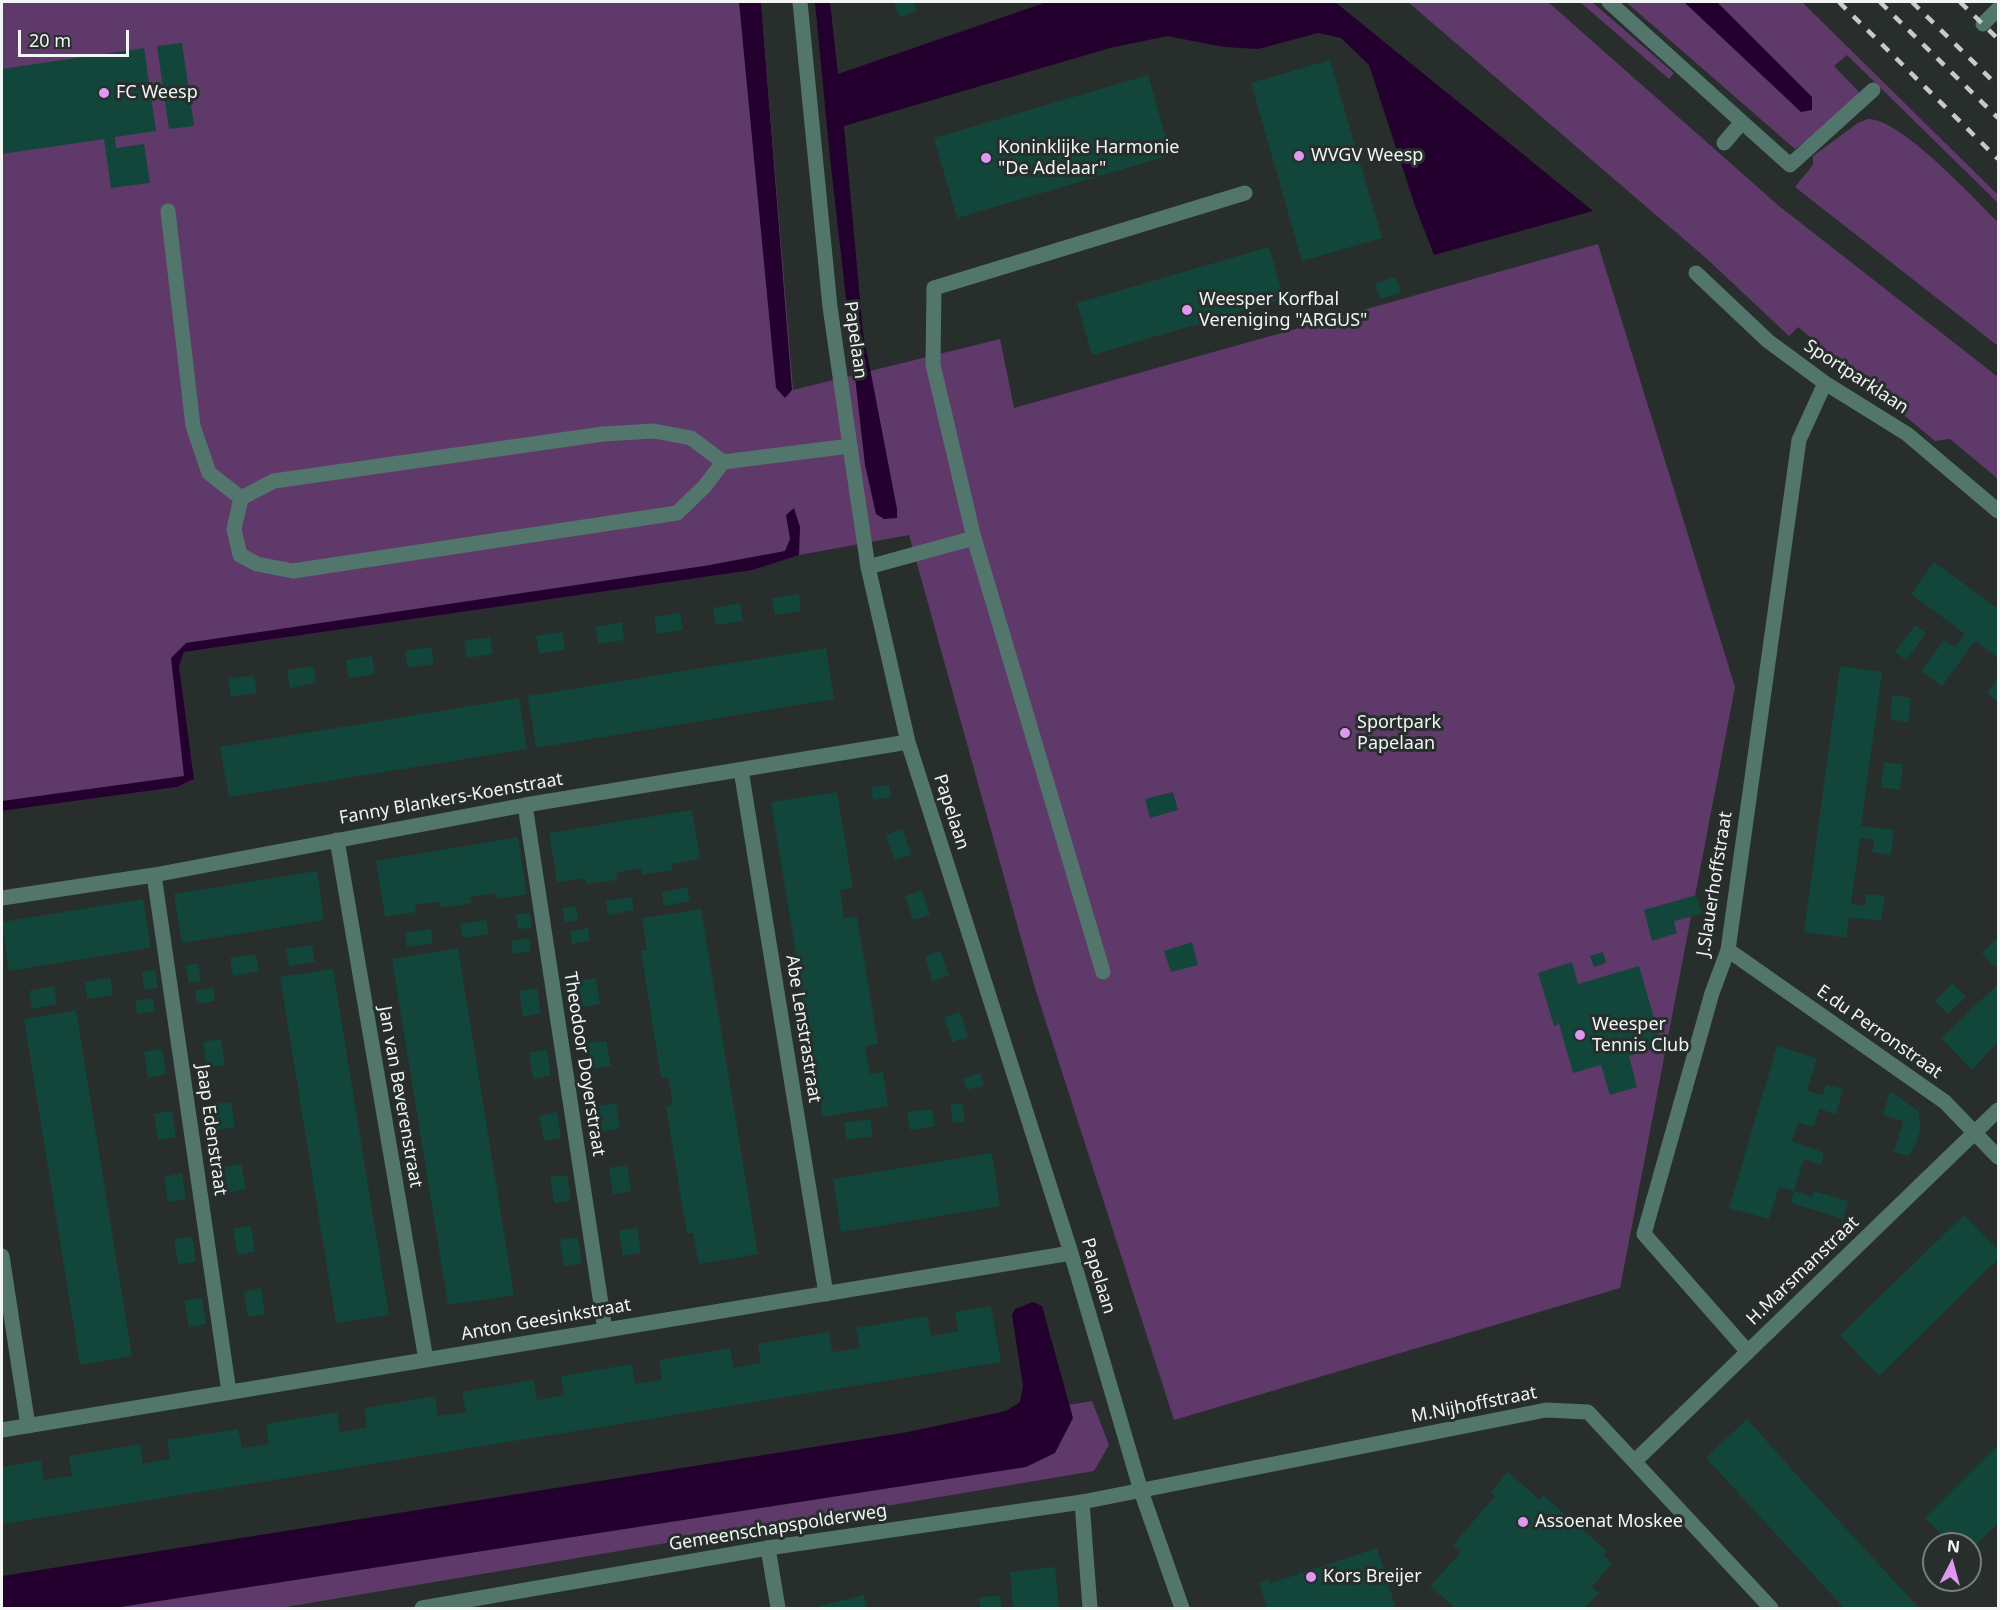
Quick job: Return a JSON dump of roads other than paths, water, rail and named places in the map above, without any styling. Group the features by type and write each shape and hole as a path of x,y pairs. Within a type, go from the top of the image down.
{"street":[{"name":"Papelaan","path":"800,2 828,283 850,446 868,567 908,742 1071,1253 1141,1491 1182,1608"},
{"path":"1609,2 1790,165 1873,90"},
{"path":"1983,24 1998,9"},
{"path":"1724,143 1742,122"},
{"path":"1104,972 974,538 933,365 934,288 1245,193"},
{"path":"168,211 193,426 209,473 241,498"},
{"name":"Sportparklaan","path":"1696,273 1767,341 1825,383 1907,434 1998,511"},
{"name":"J.Slauerhoffstraat","path":"1748,1352 1644,1234 1712,993 1728,950 1799,440 1825,383"},
{"path":"241,498 274,481 603,434 654,431 691,438 723,462 850,446"},
{"path":"241,498 234,529 240,555 256,564 293,571 677,513 705,486 723,462"},
{"path":"868,567 974,538"},
{"name":"Fanny Blankers-Koenstraat","path":"2,898 154,875 525,805 908,742"},
{"name":"Abe Lenstrastraat","path":"741,770 826,1294"},
{"name":"Theodoor Doyerstraat","path":"525,805 605,1330"},
{"name":"Jan van Beverenstraat","path":"337,840 426,1360"},
{"name":"Jaap Edenstraat","path":"154,875 229,1392"},
{"name":"E.du Perronstraat","path":"1728,950 1945,1102 1998,1157"},
{"name":"H.Marsmanstraat","path":"1635,1461 1998,1110"},
{"name":"Anton Geesinkstraat","path":"2,1430 1071,1253"},
{"path":"2,1256 28,1426"},
{"name":"M.Nijhoffstraat","path":"1141,1491 1546,1410 1588,1412 1771,1608"},
{"name":"Gemeenschapspolderweg","path":"422,1608 455,1606 768,1548 1082,1502 1141,1491"},
{"path":"1082,1502 1090,1608"},
{"path":"768,1548 778,1608"}],"railway":[{"path":"1839,2 1998,159"},
{"path":"1880,2 1998,118"},
{"path":"1912,2 1998,86"},
{"path":"1960,2 1998,39"}],"place":[{"name":"FC Weesp","path":"104,93"},
{"name":"WVGV Weesp","path":"1299,156"},
{"name":"Koninklijke Harmonie \"De Adelaar\"","path":"986,158"},
{"name":"Weesper Korfbal Vereniging \"ARGUS\"","path":"1187,310"},
{"name":"Sportpark Papelaan","path":"1345,733"},
{"name":"Weesper Tennis Club","path":"1580,1035"},
{"name":"Assoenat Moskee","path":"1523,1522"},
{"name":"Kors Breijer","path":"1311,1577"}]}
